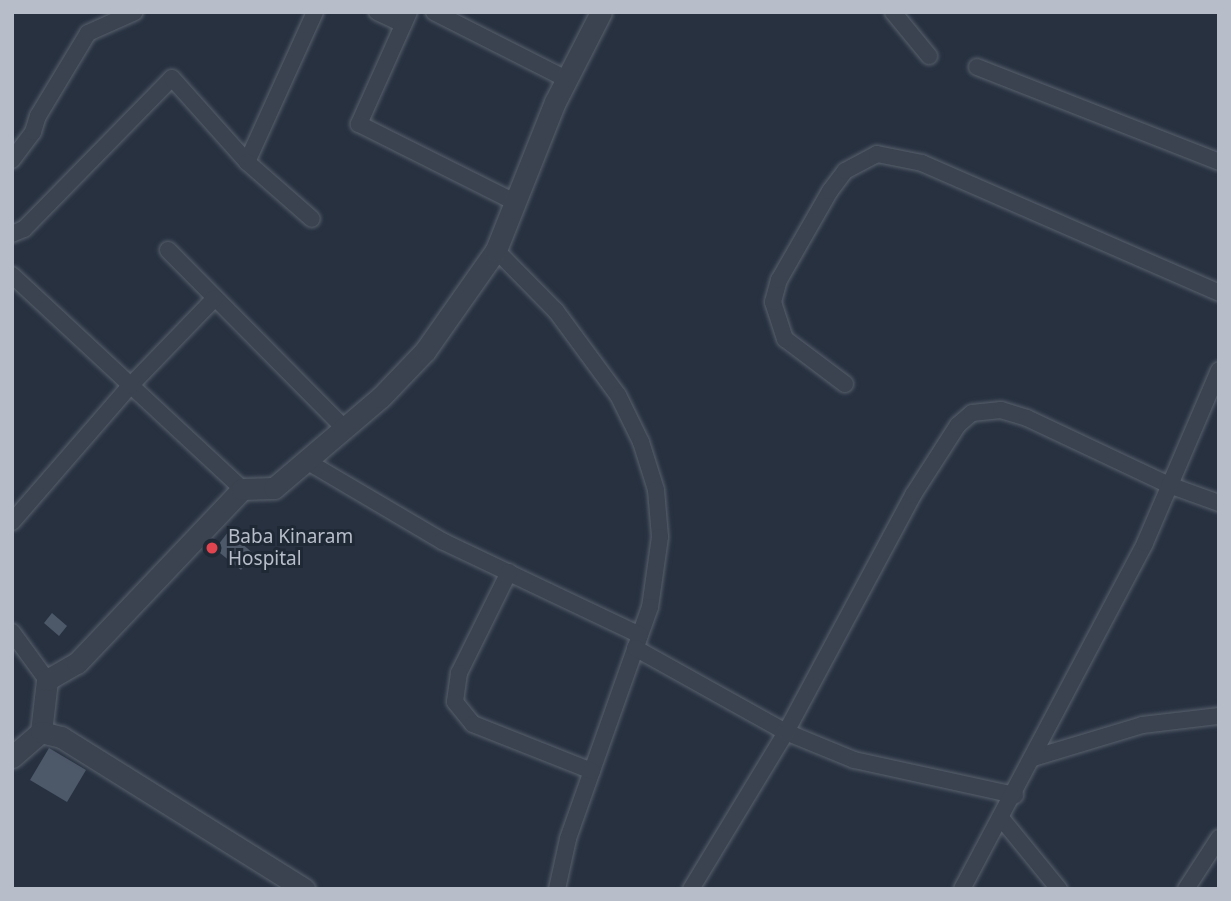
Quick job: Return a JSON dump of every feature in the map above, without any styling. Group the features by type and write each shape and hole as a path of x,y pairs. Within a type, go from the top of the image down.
{"street":[{"path":"12,160 33,132 37,116 88,33 135,12"},
{"path":"247,162 315,12"},
{"path":"377,12 406,18 359,124 515,202"},
{"path":"434,12 566,79"},
{"path":"12,275 242,489 274,488 345,429 425,351 496,250 566,79 601,12"},
{"path":"893,12 929,56"},
{"path":"977,67 1219,162"},
{"path":"12,234 24,229 172,78 247,162 312,219"},
{"path":"845,384 785,339 773,302 779,280 837,181 852,165 877,154 922,163 1219,293"},
{"path":"168,250 345,429"},
{"path":"496,250 585,349 618,395 641,442 656,490 660,537 655,583 568,839 557,889"},
{"path":"12,522 131,386 215,298"},
{"path":"962,889 1015,794 1145,542 1169,485 1213,399 1219,370"},
{"path":"691,889 786,732 913,495 958,425 972,413 1001,410 1027,418 1169,485 1219,503"},
{"path":"308,462 398,517 509,572 637,641 786,732 892,772 1015,794"},
{"path":"47,680 77,663 242,489"},
{"path":"509,572 459,673 454,702 473,724 592,771"},
{"path":"12,632 47,680 41,732 12,757"},
{"path":"1033,758 1142,725 1219,716"},
{"path":"41,732 61,737 304,889"},
{"path":"1001,818 1059,889"},
{"path":"1186,889 1219,838"}],"building":[{"path":"228,532 254,554 241,570 215,549"},
{"path":"52,613 67,626 59,636 44,623"},
{"path":"49,748 86,770 67,802 30,780"}],"place":[{"name":"Baba Kinaram Hospital","path":"212,548"}]}
